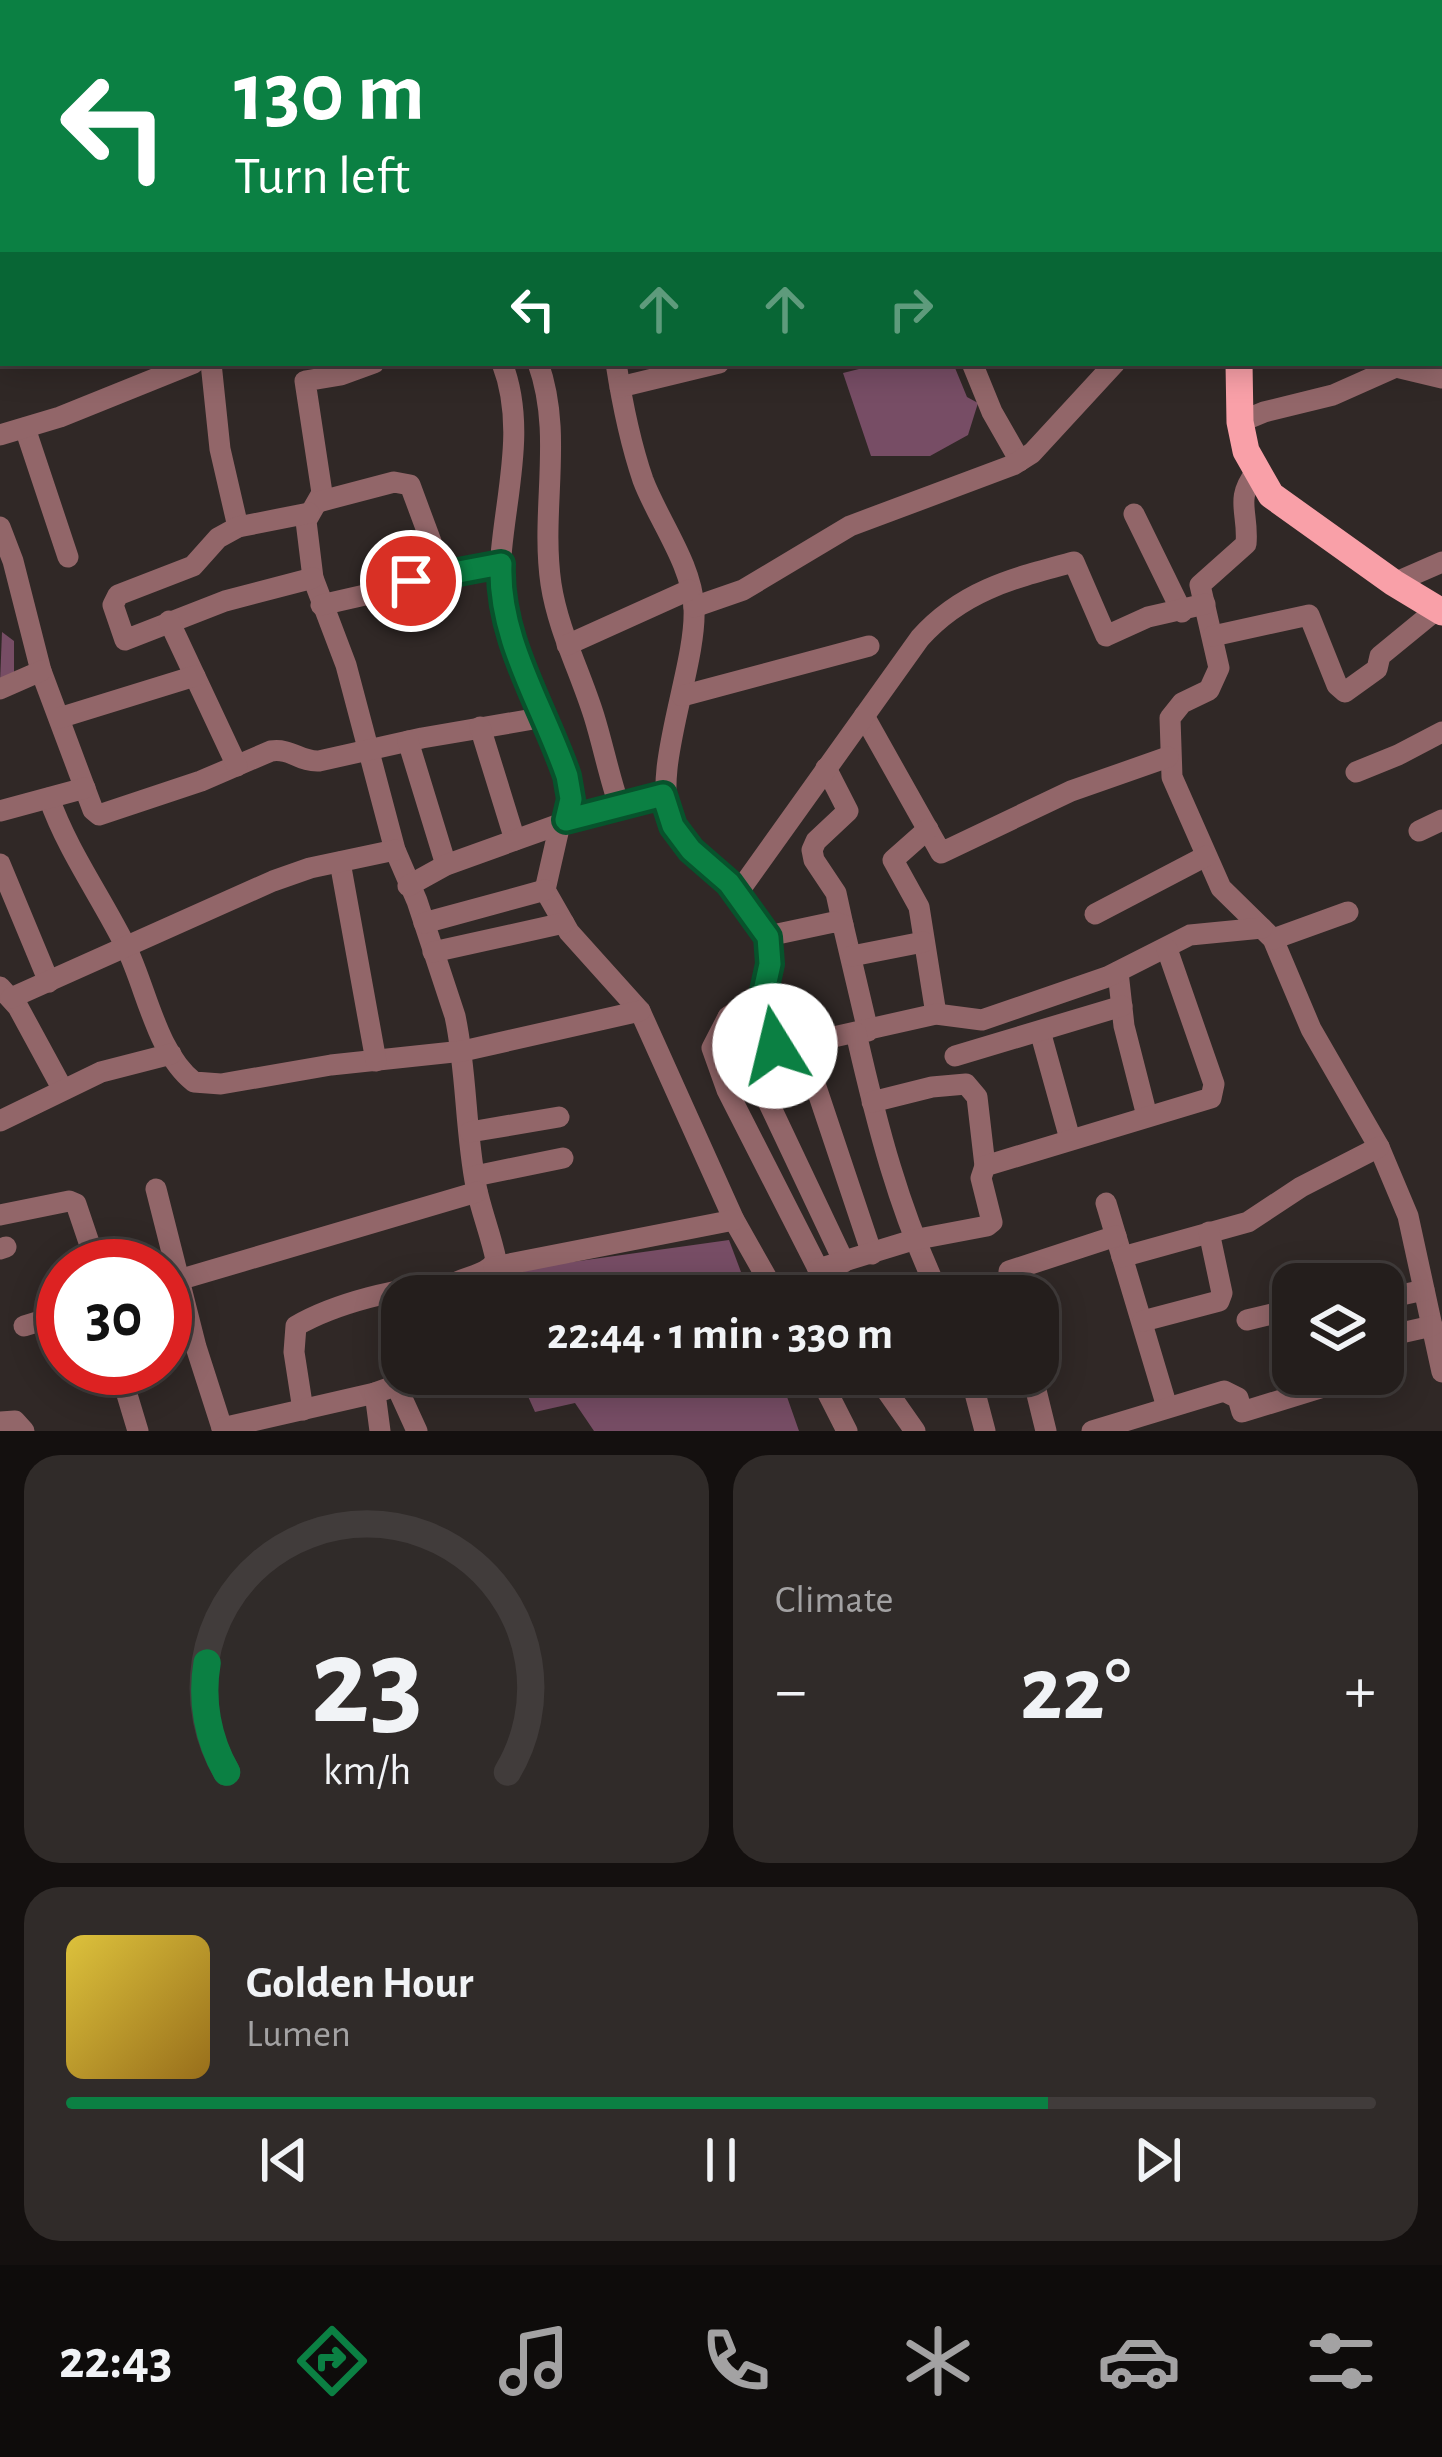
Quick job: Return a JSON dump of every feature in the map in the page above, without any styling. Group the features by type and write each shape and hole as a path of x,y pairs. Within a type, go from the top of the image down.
{"main road":[{"path":"1239,366 1240,422 1246,451 1271,495 1439,611"}],"street":[{"path":"0,435 25,428 139,374 179,366"},
{"path":"211,366 220,449 238,527"},
{"path":"365,366 341,375 305,372 322,493 305,532 313,578 346,665 394,850 455,1016 476,1184 490,1225 494,1267"},
{"path":"503,366 512,396 513,461 501,564 502,610 567,776 571,799 545,890 564,923 640,1011 734,1220 765,1275"},
{"path":"539,366 551,415 546,513 550,583 594,717 615,807"},
{"path":"616,366 642,477 692,598 682,696 663,795 673,826 733,889 768,937 770,964 764,991 775,1046 802,1045 950,1012 982,1020 1118,972 1190,935 1268,933 1348,912"},
{"path":"620,387 707,366"},
{"path":"974,366 992,412 1020,461"},
{"path":"567,645 692,598 743,590 850,526 1020,461 1112,366"},
{"path":"1240,422 1333,395 1394,366"},
{"path":"1400,366 1442,378"},
{"path":"25,428 68,557"},
{"path":"1256,472 1242,500 1246,544 1200,585 1220,668 1209,690 1175,709 1168,729 1172,777 1222,888 1268,933 1312,1029 1379,1147 1408,1216 1442,1372"},
{"path":"313,578 225,601 125,640 114,599 193,566 218,538 238,527 394,482 410,485 443,574"},
{"path":"1134,514 1181,612"},
{"path":"0,527 14,561 41,671 93,810 99,815 283,749 308,762 545,717"},
{"path":"733,889 927,629 958,604 998,582 1074,562 1106,636 1148,617 1205,604"},
{"path":"1394,584 1442,562"},
{"path":"321,604 501,564"},
{"path":"1214,636 1309,615 1337,685 1345,692 1378,670 1380,656 1439,611"},
{"path":"169,621 237,766"},
{"path":"682,696 869,646"},
{"path":"0,689 41,671"},
{"path":"59,718 195,676"},
{"path":"864,716 941,853 1071,791 1168,757"},
{"path":"480,727 515,840"},
{"path":"1356,772 1442,732"},
{"path":"408,741 446,865"},
{"path":"826,769 848,811 812,850 836,893 852,956 872,1102 891,1180 930,1275"},
{"path":"0,811 85,788"},
{"path":"408,886 446,865 568,821 663,795"},
{"path":"49,798 58,824 127,950 171,1054 194,1082 220,1084 463,1051 640,1011"},
{"path":"1419,831 1442,820"},
{"path":"928,829 893,860 919,907 936,1014"},
{"path":"62,1088 6,993 49,982 127,950 272,881 394,850"},
{"path":"1096,914 1206,856"},
{"path":"340,862 376,1060"},
{"path":"0,864 49,982"},
{"path":"424,923 545,890"},
{"path":"768,937 834,922 843,925"},
{"path":"433,952 564,923"},
{"path":"852,956 923,942"},
{"path":"985,1166 1211,1098 1214,1084 1167,949"},
{"path":"1118,972 1121,1006 1147,1116"},
{"path":"764,991 728,1017 714,1038 716,1062 821,1275"},
{"path":"955,1057 1121,1006"},
{"path":"728,1017 844,1262"},
{"path":"1040,1031 1070,1139"},
{"path":"802,1045 872,1254"},
{"path":"0,1121 101,1072 171,1054"},
{"path":"818,1269 992,1222 981,1178 985,1166 977,1097 966,1084 872,1102"},
{"path":"470,1132 560,1117"},
{"path":"1010,1275 1009,1271 1119,1246 1248,1222 1301,1187 1379,1147"},
{"path":"192,1276 563,1158"},
{"path":"156,1190 165,1239"},
{"path":"0,1215 69,1201 76,1204 88,1239"},
{"path":"1106,1203 1167,1407"},
{"path":"478,1275 494,1267 734,1220"},
{"path":"1143,1321 1219,1301 1222,1293 1209,1232"},
{"path":"1404,1294 1424,1290"},
{"path":"303,1410 294,1352 296,1326 381,1296"},
{"path":"1247,1320 1272,1314"},
{"path":"24,1326 36,1322"},
{"path":"1404,1332 1432,1326"},
{"path":"192,1336 222,1430 381,1390"},
{"path":"1092,1431 1224,1390 1238,1398 1242,1412 1297,1395"},
{"path":"127,1395 138,1431"},
{"path":"380,1431 384,1395"},
{"path":"389,1395 416,1431"},
{"path":"829,1395 847,1431"},
{"path":"890,1395 915,1431"},
{"path":"976,1395 985,1431"},
{"path":"1037,1395 1046,1431"},
{"path":"0,1422 15,1421 24,1431"}],"shaded area":[{"path":"871,366 954,366 967,397 978,403 968,435 930,456 871,456 843,373"},
{"path":"2,632 14,641 14,681 0,683"},
{"path":"729,1240 742,1275 519,1275 529,1268"},
{"path":"527,1395 786,1395 799,1431 594,1431 575,1403 535,1412"}],"route":[{"path":"411,581 501,564 500,594 507,627 567,776 571,799 566,820 663,795 673,826 691,850 729,883 768,937 770,964 764,991 775,1046"}]}
